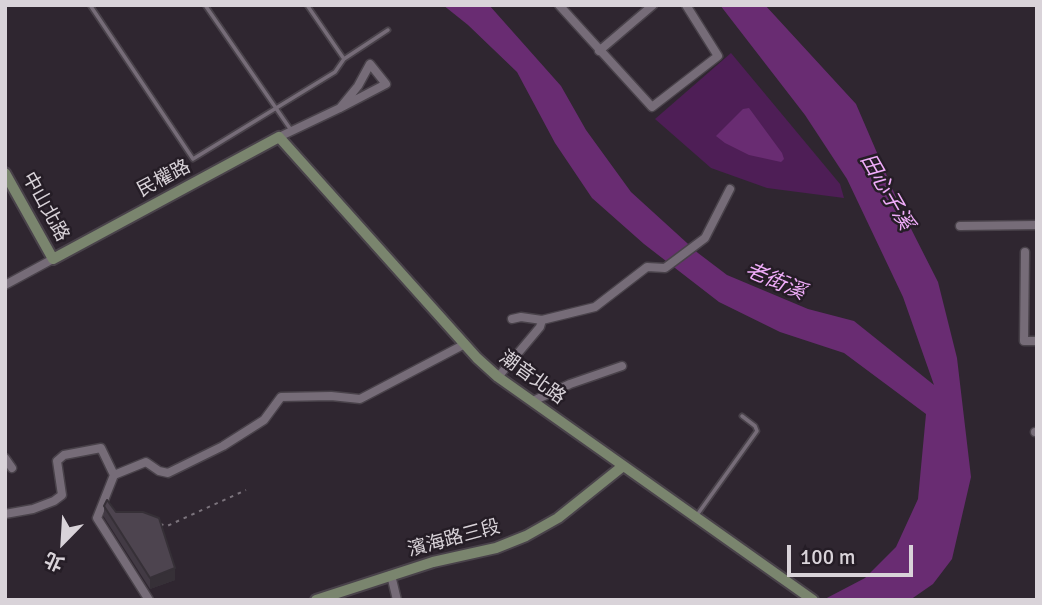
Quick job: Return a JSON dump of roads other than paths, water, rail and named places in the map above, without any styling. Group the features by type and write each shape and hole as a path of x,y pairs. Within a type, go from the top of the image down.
{"street":[{"path":"559,5 652,107 718,56 686,5"},
{"path":"599,51 653,5"},
{"name":"民權路","path":"5,285 291,130 340,108 386,84 370,64 358,86 340,108"},
{"name":"潮音北路","path":"279,137 464,344 498,377 811,598"},
{"name":"中山北路","path":"5,173 54,259"},
{"path":"512,319 521,317 542,320 595,307 647,267 665,268 705,238 730,189"},
{"path":"960,226 1037,225"},
{"path":"1025,252 1024,341 1037,341"},
{"path":"498,377 540,327 542,320"},
{"path":"149,600 97,518 114,475 146,462 159,471 168,473 223,446 264,420 281,397 331,396 360,399 464,344"},
{"path":"534,401 570,384 622,366"},
{"path":"5,514 33,509 62,495 57,461 64,455 101,448 114,475"},
{"path":"5,458 12,468"},
{"name":"濱海路三段","path":"316,600 433,562 496,548 526,536 558,518 623,466"},
{"path":"391,575 397,600"}],"lane":[{"path":"90,5 193,159 335,72 344,60 388,30"},
{"path":"205,5 291,130"},
{"path":"307,5 344,60"},
{"path":"696,517 757,431 755,426 742,416"}],"water":[{"name":"田心子溪","path":"443,5 489,5 561,86 586,130 631,192 698,253 727,275 808,309 854,321 934,385 903,297 847,179 805,115 720,5 765,5 856,104 902,211 938,282 957,358 971,477 952,559 933,584 910,600 823,600 865,578 896,547 918,499 926,414 844,353 780,332 719,302 644,244 592,198 555,143 517,72"},
{"path":"749,108 782,153 784,159 781,162 749,155 716,136 743,109"}],"water label":[{"name":"老街溪","path":"775,282"}]}
